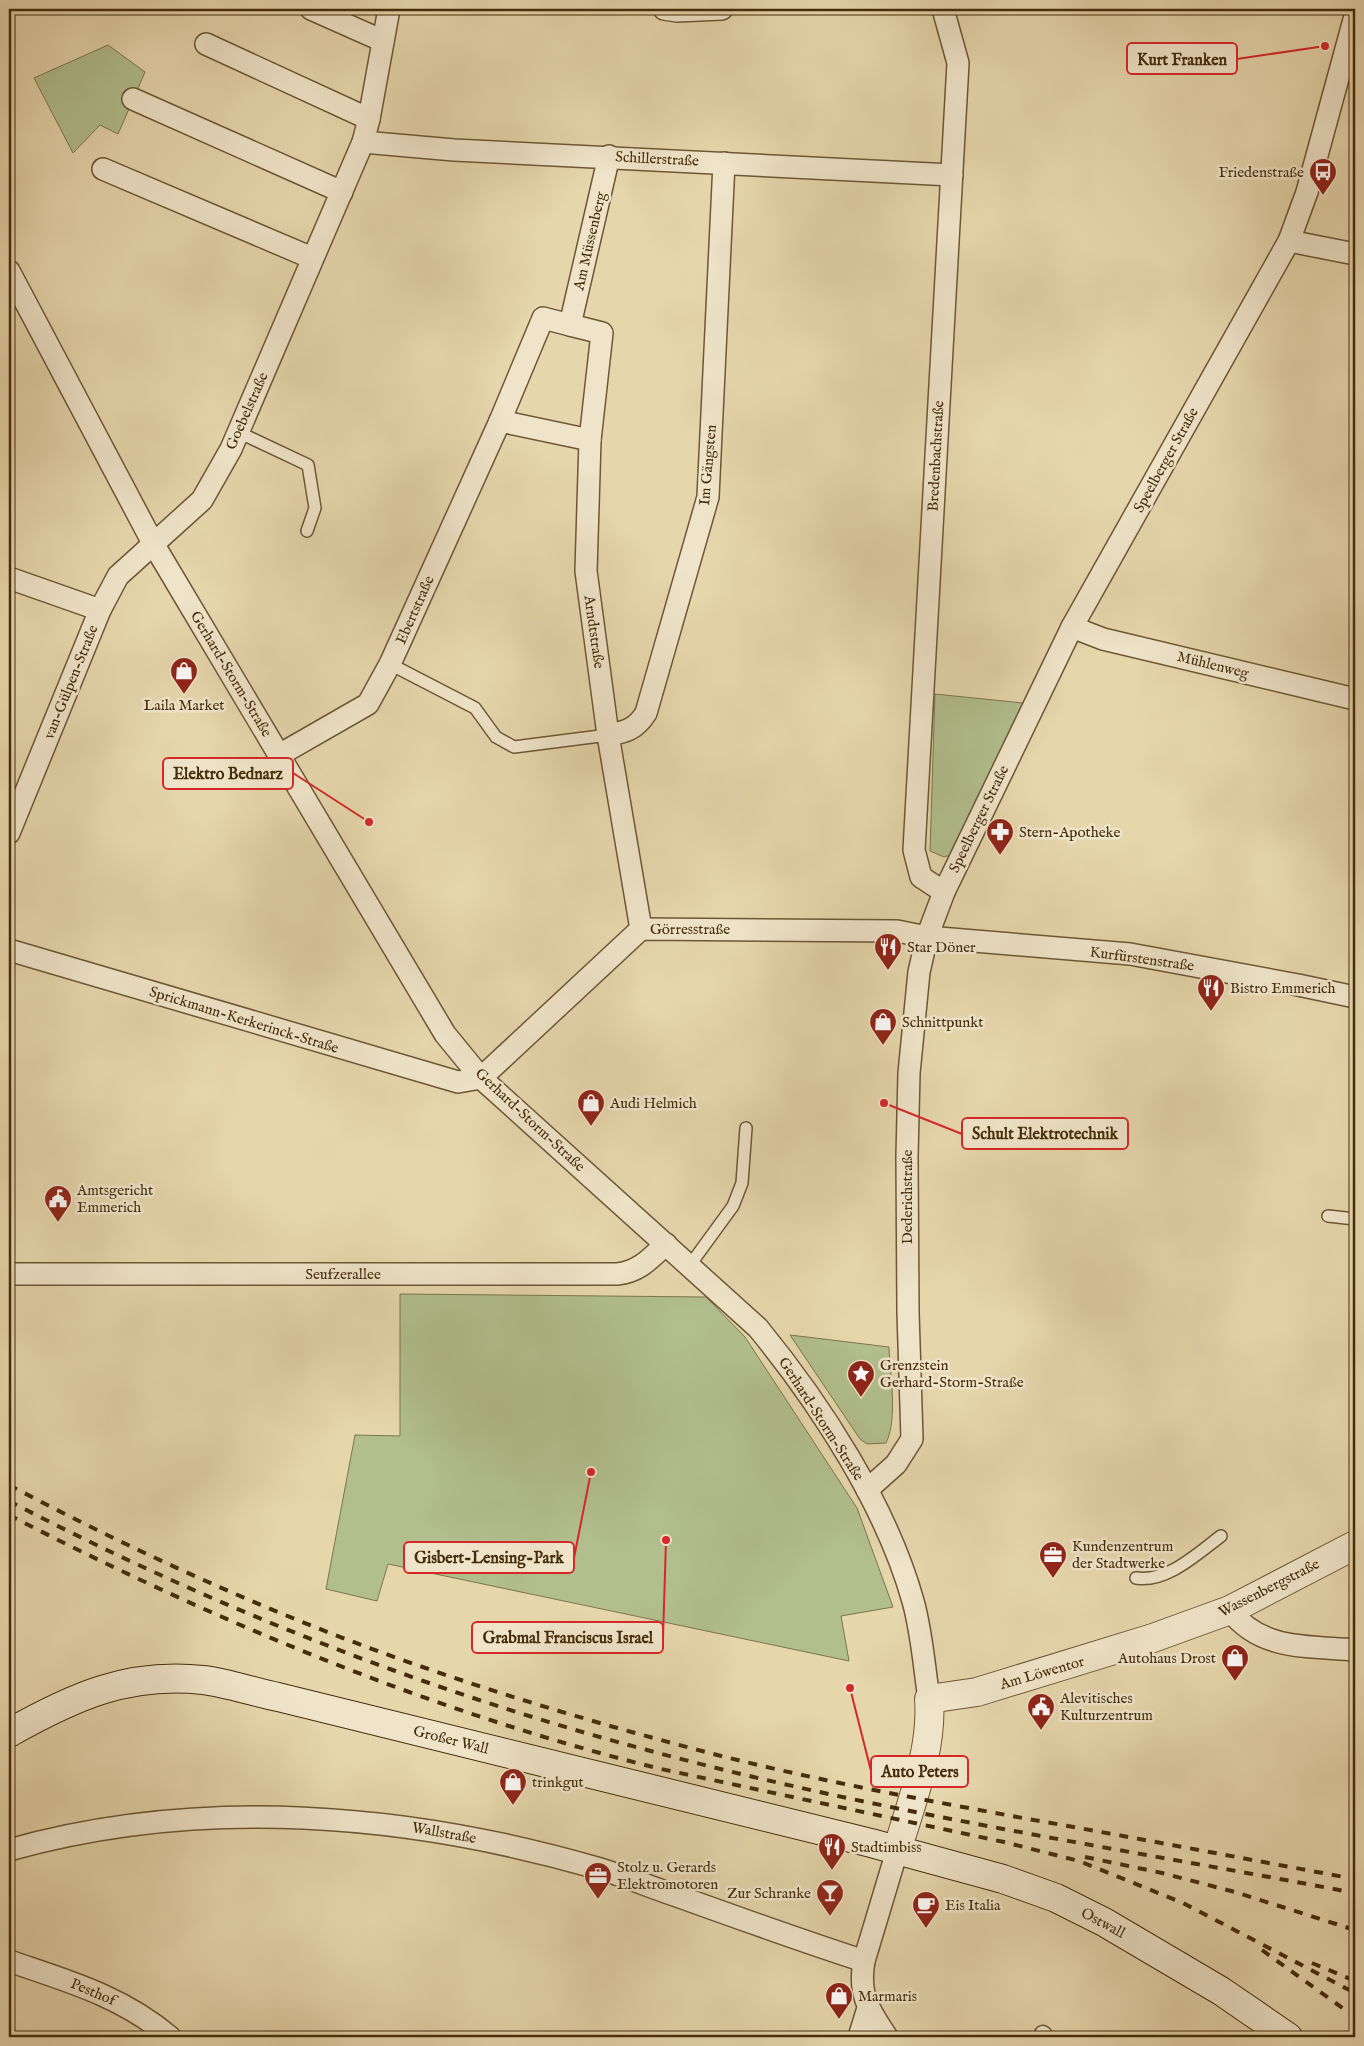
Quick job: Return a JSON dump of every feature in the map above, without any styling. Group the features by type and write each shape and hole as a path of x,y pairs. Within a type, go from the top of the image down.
{"main road":[{"name":"Wassenbergstraße","path":"1153,1638 1230,1610 1355,1545"},
{"name":"Am Löwentor","path":"929,1699 977,1692 1153,1638"},
{"name":"Großer Wall","path":"9,1733 46,1712 87,1693 116,1685 152,1678 205,1681 726,1806 871,1842 897,1851"},
{"name":"Gerhard-Storm-Straße","path":"897,1851 911,1810 924,1755 930,1714 929,1699"},
{"name":"Ostwall","path":"897,1851 1003,1879 1056,1898 1104,1922 1188,1972 1288,2037"}],"street":[{"path":"310,9 383,41"},
{"name":"Goebelstraße","path":"154,545 202,500 238,432 363,142 389,9"},
{"path":"664,9 677,11 722,9"},
{"name":"Bredenbachstraße","path":"943,9 958,63 914,850 922,877 944,892"},
{"name":"Speelberger Straße","path":"944,892 1072,627 1289,241 1307,192 1355,16"},
{"path":"206,44 369,119"},
{"path":"133,99 342,192"},
{"name":"Schillerstraße","path":"363,142 454,150 609,156 952,175"},
{"name":"Am Müssenberg","path":"570,325 609,156"},
{"name":"Im Gängsten","path":"608,735 629,731 640,723 646,713 708,497 724,163"},
{"path":"103,169 312,258"},
{"path":"1289,241 1355,254"},
{"name":"Gerhard-Storm-Straße","path":"9,270 154,545 445,1034 481,1078 758,1328 794,1372 867,1490 895,1548 913,1602 929,1699"},
{"name":"Ebertstraße","path":"279,755 368,704 390,664 500,421 543,318 570,325"},
{"name":"Arndtstraße","path":"570,325 602,333 590,440 586,571 608,735 641,929"},
{"path":"500,421 590,440"},
{"name":"van-Gülpen-Straße","path":"9,833 100,610 118,576 154,545"},
{"path":"9,578 100,610"},
{"name":"Mühlenweg","path":"1072,627 1103,639 1355,700"},
{"name":"Dederichstraße","path":"867,1490 896,1464 912,1439 908,1312 907,1156 909,1073 919,972 927,937 944,892"},
{"name":"Görresstraße","path":"481,1078 641,929 897,931 927,937"},
{"name":"Kurfürstenstraße","path":"927,937 1130,954 1298,985 1355,998"},
{"name":"Sprickmann-Kerkerinck-Straße","path":"9,950 458,1082 481,1078"},
{"name":"Seufzerallee","path":"9,1274 617,1274 629,1273 643,1266 666,1244"},
{"path":"1230,1610 1239,1623 1278,1644 1355,1650"},
{"name":"Wallstraße","path":"9,1850 74,1834 202,1818 289,1816 380,1822 458,1834 597,1868 864,1961"},
{"path":"887,2037 868,2008 861,1980 864,1961 897,1851"},
{"name":"Pesthof","path":"9,1961 100,1992 151,2021 170,2037"},
{"path":"859,2037 868,2008"}],"lane":[{"path":"238,432 308,465 316,508 307,531"},
{"path":"390,664 474,708 496,737 514,747 608,735"},
{"path":"690,1266 733,1206 742,1183 746,1128"},
{"path":"1328,1216 1355,1220"},
{"path":"1136,1578 1156,1578 1188,1560 1221,1536"}],"green space":[{"path":"108,45 145,72 118,134 100,125 73,153 34,78"},
{"path":"935,694 1023,703 954,854 944,857 930,851"},
{"path":"400,1294 706,1297 745,1337 857,1508 893,1607 841,1616 849,1661 388,1564 377,1601 326,1589 355,1435 400,1436"},
{"path":"790,1335 889,1347 892,1383 892,1422 886,1443 867,1444 860,1439"}],"railway":[{"path":"9,1485 167,1564 289,1617 421,1667 561,1712 702,1751 823,1780 1355,1879"},
{"path":"9,1501 86,1540 242,1611 402,1673 564,1727 647,1750 822,1793 1000,1828 1355,1893"},
{"path":"9,1515 166,1592 328,1661 410,1692 493,1721 577,1747 661,1769 1004,1842 1079,1861 1183,1903 1355,1993"},
{"path":"1085,1857 1162,1873 1235,1892 1355,1930"},
{"path":"1262,1950 1355,2017"},
{"path":"1312,1963 1355,1981"}],"place":[{"name":"Kurt Franken","path":"1325,46"},
{"name":"Friedenstraße","path":"1323,196"},
{"name":"Laila Market","path":"184,695"},
{"name":"Elektro Bednarz","path":"369,822"},
{"name":"Stern-Apotheke","path":"1000,856"},
{"name":"Star Döner","path":"888,971"},
{"name":"Bistro Emmerich","path":"1211,1012"},
{"name":"Schnittpunkt","path":"883,1046"},
{"name":"Schult Elektrotechnik","path":"884,1103"},
{"name":"Audi Helmich","path":"591,1127"},
{"name":"Amtsgericht Emmerich","path":"58,1223"},
{"name":"Grenzstein Gerhard-Storm-Straße","path":"861,1398"},
{"name":"Gisbert-Lensing-Park","path":"591,1472"},
{"name":"Grabmal Franciscus Israel","path":"666,1540"},
{"name":"Kundenzentrum der Stadtwerke","path":"1053,1579"},
{"name":"Autohaus Drost","path":"1235,1682"},
{"name":"Auto Peters","path":"850,1688"},
{"name":"Alevitisches Kulturzentrum","path":"1041,1731"},
{"name":"trinkgut","path":"513,1806"},
{"name":"Stadtimbiss","path":"832,1871"},
{"name":"Stolz u. Gerards Elektromotoren","path":"598,1900"},
{"name":"Zur Schranke","path":"830,1917"},
{"name":"Eis Italia","path":"926,1929"},
{"name":"Marmaris","path":"839,2020"}]}
